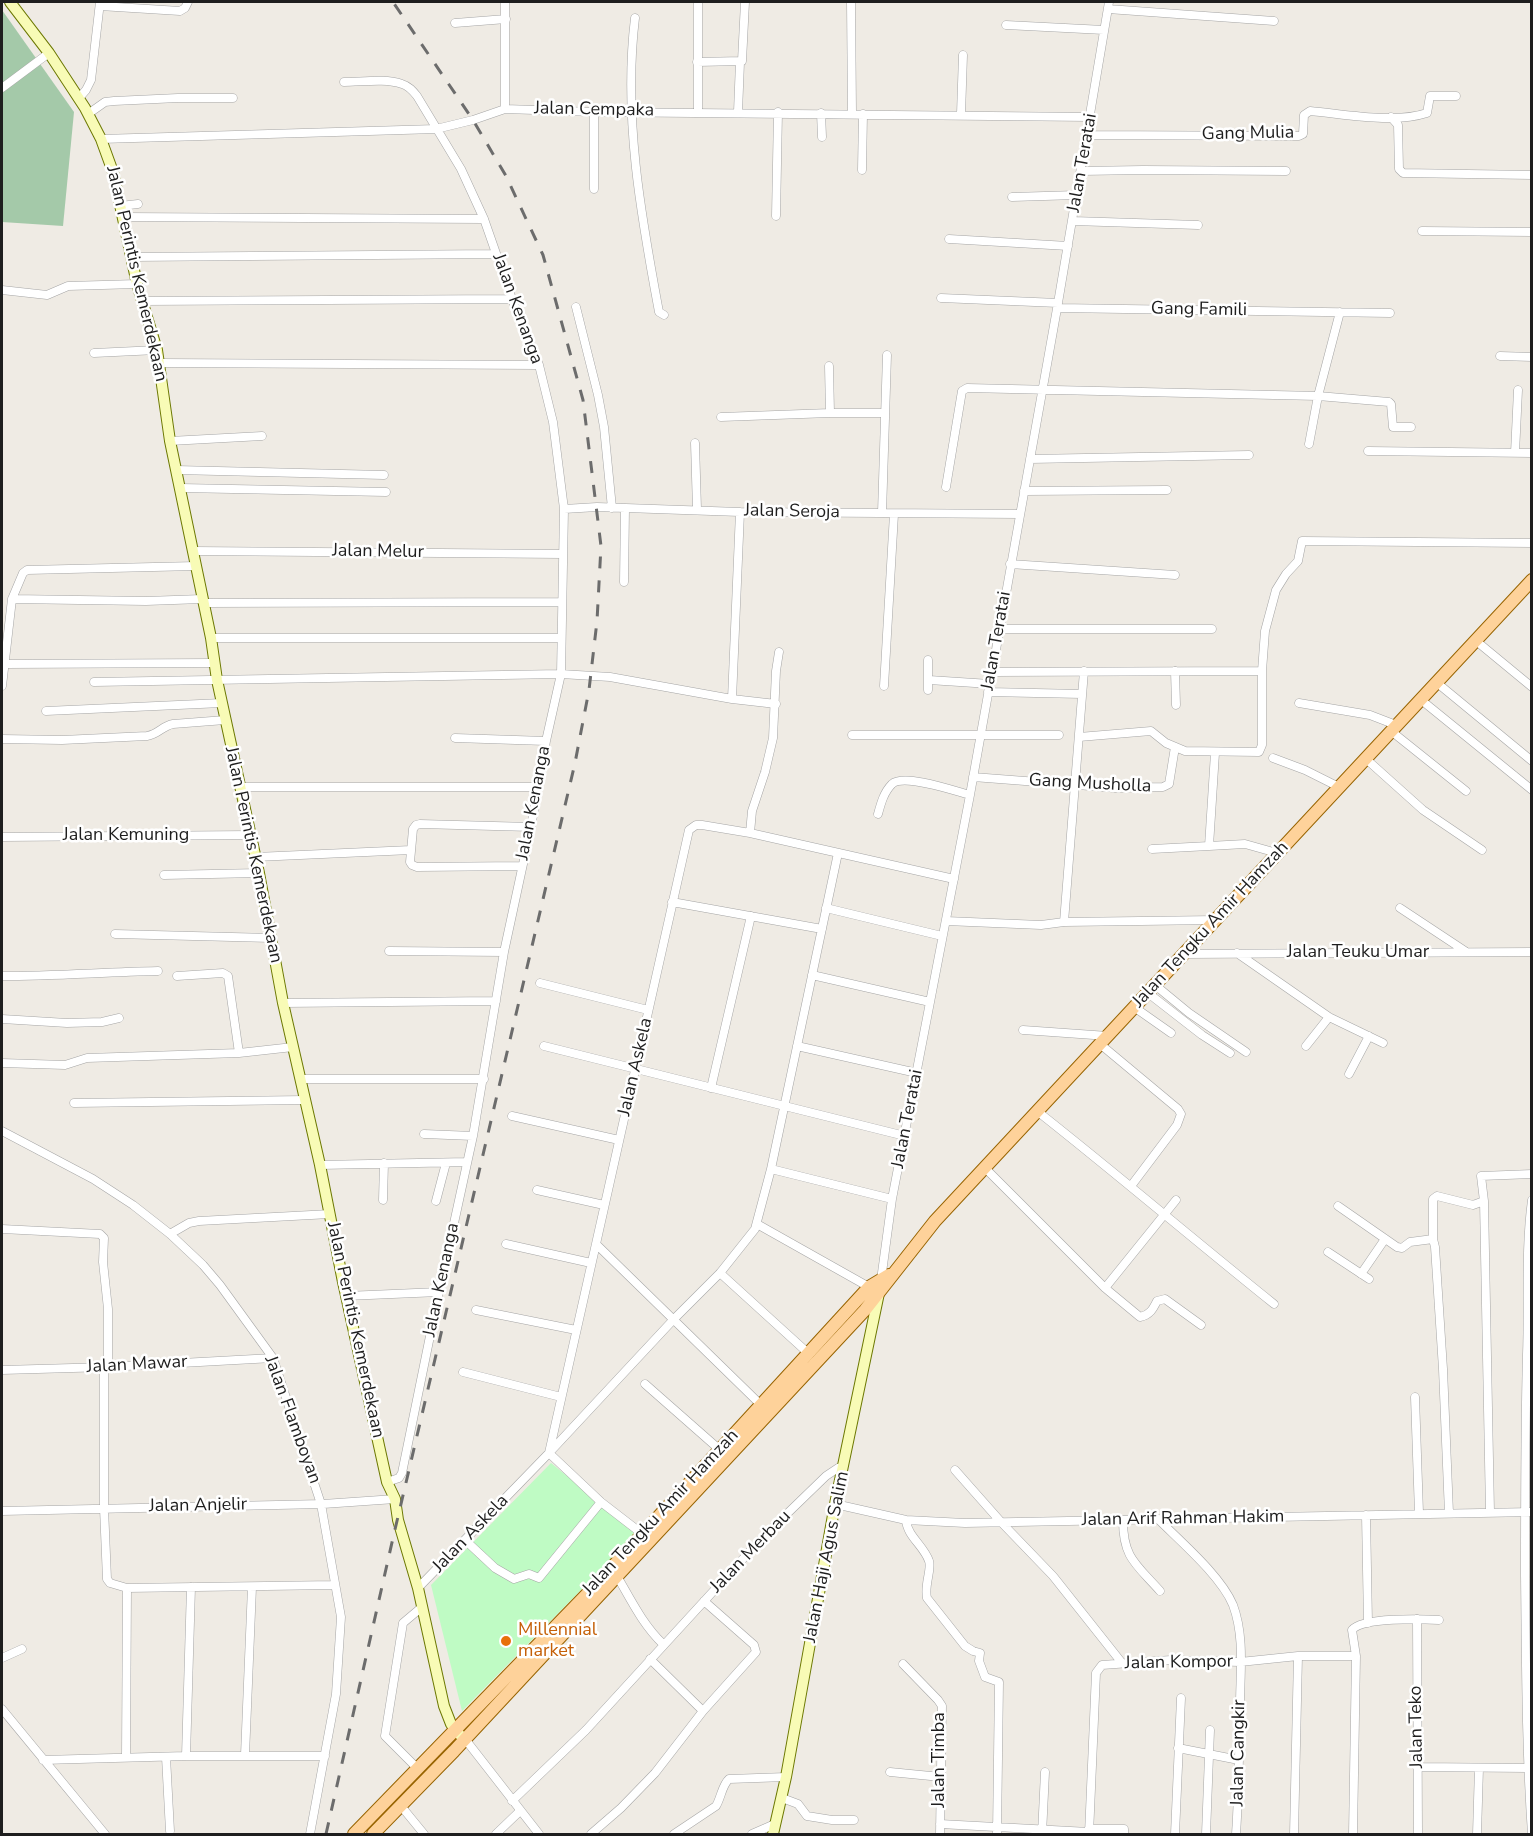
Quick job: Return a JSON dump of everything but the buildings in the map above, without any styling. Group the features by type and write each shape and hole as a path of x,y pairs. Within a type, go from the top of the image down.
{"main road":[{"name":"Jalan Tengku Amir Hamzah","path":"373,1834 617,1576 647,1537 760,1404 808,1353 893,1272 935,1221 1532,580"},
{"name":"Jalan Tengku Amir Hamzah","path":"354,1834 647,1537 881,1280 893,1272"}],"street":[{"name":"Jalan Perintis Kemerdekaan","path":"10,2 79,98 101,139 113,172 141,301 160,363 170,441 211,638 217,680 256,857 283,1003 320,1165 346,1296 387,1482 395,1499 398,1520 418,1588 444,1706 455,1730"},
{"path":"79,98 86,90 90,80 100,4 180,11 188,2"},
{"path":"505,109 506,2"},
{"path":"698,2 698,111"},
{"path":"738,112 746,2"},
{"path":"851,2 852,113"},
{"path":"1108,5 1274,21"},
{"name":"Jalan Teratai","path":"881,1280 892,1199 981,736 1073,221 1108,5"},
{"path":"635,18 632,43 632,111 641,214 659,312 664,315"},
{"path":"455,23 506,19"},
{"path":"1006,25 1104,30"},
{"path":"2,88 48,53"},
{"path":"960,114 963,55"},
{"path":"698,62 740,62"},
{"name":"Jalan Kenanga","path":"344,82 387,82 409,87 461,169 484,219 512,299 539,365 553,422 564,510 561,674 504,952 473,1136 402,1473 399,1478 387,1482"},
{"path":"1391,117 1419,116 1427,113 1430,96 1456,96"},
{"path":"88,114 105,102 114,101 233,98"},
{"name":"Jalan Cempaka","path":"101,139 436,129 505,109 1090,117"},
{"name":"Gang Mulia","path":"1087,135 1299,136 1303,134 1304,115 1310,111 1391,117"},
{"path":"594,112 594,189"},
{"path":"776,216 778,112"},
{"path":"820,113 822,137"},
{"path":"862,114 862,170"},
{"path":"1391,117 1398,125 1399,169 1403,173 1532,174"},
{"path":"1081,171 1286,171"},
{"path":"1012,196 1077,195"},
{"path":"122,211 138,204"},
{"path":"122,211 484,219"},
{"path":"1073,221 1198,225"},
{"path":"1422,231 1532,232"},
{"path":"949,239 1068,246"},
{"path":"131,257 496,254"},
{"path":"2,290 47,295 68,285 137,284"},
{"name":"Gang Famili","path":"941,298 1058,305 1390,313"},
{"path":"141,301 512,299"},
{"path":"576,307 604,426 612,508"},
{"path":"1309,444 1318,396 1340,312"},
{"path":"94,353 157,350"},
{"path":"882,513 887,355"},
{"path":"1500,356 1532,357"},
{"path":"160,363 539,365"},
{"path":"829,366 830,413"},
{"path":"946,487 962,391 967,388 1318,396 1389,402 1393,427 1411,427"},
{"path":"1515,453 1518,390"},
{"path":"721,417 884,413"},
{"path":"170,441 262,436"},
{"path":"695,444 697,509"},
{"path":"1368,451 1532,453"},
{"path":"1030,459 1249,455"},
{"path":"176,470 384,475"},
{"path":"181,488 386,492"},
{"path":"1024,491 1167,490"},
{"path":"624,582 625,508"},
{"name":"Jalan Seroja","path":"564,510 625,508 740,512 1020,514"},
{"path":"732,699 740,512"},
{"path":"884,686 894,514"},
{"path":"1079,737 1151,731 1185,751 1257,753 1261,750 1265,631 1276,590 1298,561 1302,541 1532,543"},
{"name":"Jalan Melur","path":"193,550 563,554"},
{"path":"1011,564 1175,575"},
{"path":"2,686 12,599 23,573 27,570 196,566"},
{"path":"12,599 562,602"},
{"path":"999,629 1212,629"},
{"path":"211,638 561,638"},
{"path":"1475,640 1532,687"},
{"path":"750,833 752,811 773,738 779,652"},
{"path":"928,660 928,690"},
{"path":"5,664 214,663"},
{"path":"1175,670 1176,705"},
{"path":"991,672 1262,670"},
{"path":"1064,922 1084,671"},
{"path":"94,682 561,674 610,677 732,699 776,704"},
{"path":"929,680 989,688 1082,693"},
{"path":"1436,682 1532,761"},
{"path":"1420,699 1532,790"},
{"path":"46,711 222,703"},
{"path":"1299,703 1370,715 1393,728 1466,791"},
{"path":"2,739 62,740 147,736 155,735 173,723 225,720"},
{"path":"852,735 1059,735"},
{"path":"455,738 546,741"},
{"name":"Gang Musholla","path":"973,777 1116,788 1166,786 1169,784 1175,747"},
{"path":"1209,846 1215,753"},
{"path":"1273,758 1305,770 1339,787"},
{"path":"1365,758 1423,810 1482,849"},
{"path":"878,814 885,792 893,783 900,780 910,780 970,795"},
{"path":"241,787 537,787"},
{"path":"522,866 417,867 410,862 413,829 416,825 531,827"},
{"name":"Jalan Askela","path":"549,1453 689,830 702,825 750,833 954,879"},
{"name":"Jalan Kemuning","path":"2,837 251,835"},
{"path":"1152,849 1245,844 1277,853"},
{"path":"256,857 411,850"},
{"name":"Jalan Askela","path":"418,1588 720,1273 758,1224 838,853"},
{"path":"164,875 259,873"},
{"path":"672,903 822,929"},
{"path":"826,908 942,936"},
{"path":"1400,908 1466,952"},
{"path":"711,1088 751,916"},
{"path":"946,921 1041,925 1064,922 1216,920"},
{"path":"115,934 271,938"},
{"path":"389,951 504,952"},
{"name":"Jalan Teuku Umar","path":"1184,954 1532,952"},
{"path":"1237,953 1258,970 1329,1017 1383,1043"},
{"path":"2,976 59,976 73,973 159,971"},
{"path":"177,976 223,973 228,976 239,1053"},
{"path":"812,975 930,1002"},
{"path":"540,983 648,1010"},
{"path":"1151,989 1189,1012 1246,1052"},
{"path":"1151,989 1202,1035 1230,1053"},
{"path":"283,1003 496,1001"},
{"path":"1134,1007 1171,1033"},
{"path":"1305,1046 1329,1017"},
{"path":"2,1019 67,1023 102,1022 119,1018"},
{"path":"1023,1030 1104,1040 1178,1109 1181,1114 1180,1121 1131,1186"},
{"path":"1349,1074 1369,1036"},
{"path":"543,1046 905,1136"},
{"path":"797,1046 917,1074"},
{"path":"2,1063 65,1065 87,1058 239,1053 293,1047"},
{"path":"301,1079 484,1078"},
{"path":"74,1103 305,1100"},
{"path":"1037,1111 1274,1304"},
{"path":"512,1116 619,1140"},
{"name":"Jalan Flamboyan","path":"2,1131 93,1179 133,1205 170,1234 203,1265 220,1285 273,1358 321,1504 341,1617 336,1694 310,1834"},
{"path":"424,1134 473,1136"},
{"path":"320,1165 467,1162"},
{"path":"383,1200 384,1163"},
{"path":"436,1201 446,1163"},
{"path":"985,1168 1105,1288 1140,1317 1151,1312 1157,1301 1165,1299 1201,1325"},
{"path":"771,1169 892,1199"},
{"path":"1490,1512 1484,1201 1481,1176 1532,1174"},
{"path":"537,1190 604,1205"},
{"path":"1449,1513 1443,1358 1436,1247 1432,1239 1433,1200 1437,1196 1473,1205 1484,1201"},
{"path":"1105,1288 1176,1200"},
{"path":"1532,1200 1529,1218 1528,1512 1528,1768 1532,1834"},
{"path":"1338,1206 1385,1239 1402,1248 1410,1242 1432,1239"},
{"path":"170,1234 189,1223 199,1221 330,1214"},
{"path":"758,1224 874,1290"},
{"path":"2,1229 100,1234 104,1238 103,1262 108,1309 104,1508 107,1579 110,1583 127,1588 335,1585"},
{"path":"1361,1274 1385,1239"},
{"path":"506,1244 591,1263"},
{"path":"596,1244 760,1404"},
{"path":"1328,1252 1369,1279"},
{"path":"720,1273 808,1353"},
{"name":"Jalan Haji Agus Salim","path":"774,1829 786,1777 874,1290"},
{"path":"346,1296 439,1292"},
{"path":"476,1310 576,1330"},
{"name":"Jalan Mawar","path":"2,1370 273,1358"},
{"path":"463,1372 561,1397"},
{"path":"645,1384 720,1450"},
{"path":"1415,1397 1419,1513"},
{"path":"549,1453 601,1502 647,1537"},
{"name":"Jalan Merbau","path":"512,1801 586,1730 763,1537 826,1476 843,1467"},
{"path":"955,1470 1053,1576 1122,1663"},
{"name":"Jalan Anjelir","path":"2,1511 321,1504 395,1499"},
{"path":"465,1540 495,1568 514,1580 529,1574 539,1578 601,1502"},
{"name":"Jalan Arif Rahman Hakim","path":"836,1504 906,1520 955,1523 1528,1512"},
{"path":"1366,1515 1368,1623"},
{"name":"Jalan Cangkir","path":"1158,1519 1203,1563 1228,1597 1233,1606 1241,1636 1236,1834"},
{"path":"906,1520 907,1528 929,1561 930,1568 925,1589 927,1598 965,1646 972,1652 980,1653 979,1661 985,1677 999,1682 997,1831"},
{"path":"1123,1520 1124,1543 1128,1555 1160,1591"},
{"path":"617,1576 639,1615 663,1644"},
{"path":"186,1756 191,1587"},
{"path":"245,1755 252,1587"},
{"path":"126,1757 127,1588"},
{"path":"591,1834 621,1808 655,1773 703,1711 756,1652 756,1648 704,1601"},
{"path":"418,1769 385,1736 403,1623 422,1607"},
{"path":"1353,1834 1356,1656 1352,1630 1355,1626 1368,1623 1417,1619 1439,1620"},
{"name":"Jalan Teko","path":"1417,1619 1418,1834"},
{"path":"2,1658 22,1649"},
{"path":"1294,1834 1298,1656"},
{"name":"Jalan Kompor","path":"1089,1832 1096,1673 1102,1665 1171,1660 1240,1662 1298,1656 1356,1656"},
{"path":"650,1659 703,1711"},
{"name":"Jalan Timba","path":"903,1664 942,1706 940,1834"},
{"path":"1175,1834 1181,1698"},
{"path":"2,1709 105,1834"},
{"path":"455,1730 465,1739 539,1834"},
{"path":"1206,1834 1210,1730"},
{"path":"1178,1748 1239,1760"},
{"path":"43,1760 245,1755 325,1756"},
{"path":"166,1757 170,1831"},
{"path":"1417,1767 1528,1768"},
{"path":"1477,1834 1479,1768"},
{"path":"890,1772 941,1777"},
{"path":"1042,1833 1045,1772"},
{"path":"674,1834 716,1806 721,1799 726,1781 729,1779 786,1777"},
{"path":"782,1798 798,1804 807,1816 832,1820 854,1820"},
{"path":"401,1806 424,1834"},
{"path":"496,1834 520,1811"},
{"path":"940,1824 997,1831 1042,1833 1124,1832"},
{"path":"752,1834 774,1829"}],"green space":[{"path":"2,10 74,112 63,226 2,222"},
{"path":"551,1463 637,1533 462,1711 431,1585"}],"railway":[{"path":"326,1834 575,763 589,690 597,621 601,546 583,400 543,255 506,176 473,120 393,2"}],"place":[{"name":"Millennial market","path":"506,1641"}]}
